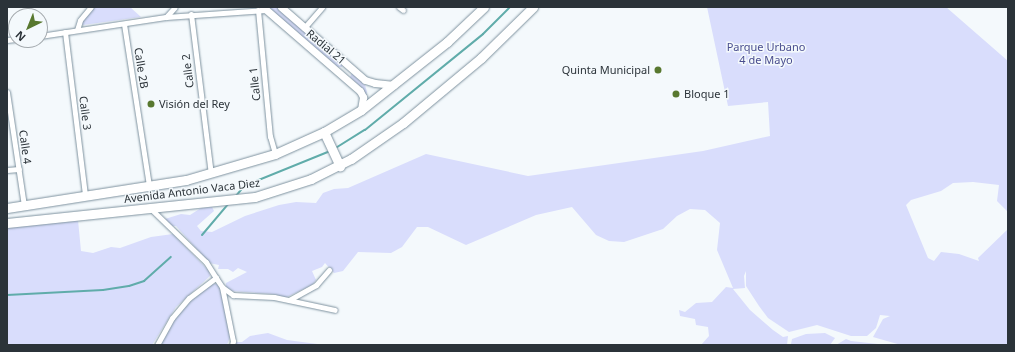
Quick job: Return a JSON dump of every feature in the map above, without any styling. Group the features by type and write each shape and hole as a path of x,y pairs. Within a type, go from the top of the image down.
{"highway":[{"name":"Avenida Antonio Vaca Diez","path":"7,208 149,186 211,174 326,136 394,85 447,42 484,7"},
{"name":"Avenida Antonio Vaca Diez","path":"7,223 210,203 255,197 282,191 371,146 446,88 481,58 533,7"},
{"path":"326,136 338,163"}],"street":[{"path":"77,30 80,20 91,7"},
{"path":"166,17 175,7"},
{"name":"Radial 21","path":"281,7 365,80 375,84 394,85"},
{"path":"304,28 322,7"},
{"path":"48,35 191,14 262,9"},
{"name":"Radial 21","path":"262,9 342,74 360,91 363,97 361,110"},
{"name":"Calle 1","path":"262,9 270,136 275,154"},
{"name":"Calle 2","path":"191,14 211,174"},
{"name":"Calle 2B","path":"124,24 149,186"},
{"name":"Calle 3","path":"64,32 85,196"},
{"path":"342,74 349,67"},
{"name":"Calle 4","path":"7,92 8,110 24,206"},
{"path":"7,170 18,169"},
{"path":"150,208 206,262 222,287 233,295 274,296 335,310"},
{"path":"289,300 316,285 329,270"},
{"path":"157,345 172,318 185,303 216,278"},
{"path":"222,287 233,341 232,345"}],"green space":[{"path":"93,7 130,7 141,17 83,25 81,21"},
{"path":"268,7 277,7 342,64 342,67 338,67"},
{"name":"Parque Urbano 4 de Mayo","path":"707,7 946,7 1008,61 1008,212 997,201 999,185 973,182 953,183 941,191 911,200 906,205 928,258 934,261 941,252 959,254 979,261 978,258 1008,229 1008,345 901,345 873,337 883,319 890,316 880,315 876,328 867,336 851,336 817,325 789,332 768,318 759,306 746,286 746,271 744,276 745,288 733,289 750,310 773,330 783,337 788,336 787,345 701,345 709,336 708,327 696,325 695,319 680,316 679,310 685,312 696,303 712,302 726,287 733,288 717,250 720,223 705,210 690,209 677,216 663,229 624,242 609,241 596,235 572,207 536,215 466,245 428,227 417,227 402,247 391,253 358,252 343,271 334,273 325,263 322,267 312,271 316,280 312,285 285,298 273,294 230,291 226,288 226,283 247,272 238,268 233,272 228,269 218,269 219,265 209,263 176,226 171,226 165,219 181,214 190,215 201,208 212,207 214,211 197,226 201,231 212,232 245,216 279,205 296,202 316,203 323,193 334,189 348,188 426,154 528,176 703,151 770,136 768,102 728,106"},
{"path":"352,73 365,85 367,92 365,100 362,88 350,77"},
{"path":"78,220 81,251 93,253 111,247 120,248 151,237 173,234 209,271 210,276 176,307 152,345 7,345 7,227"},
{"path":"210,284 218,284 220,288 230,337 227,345 160,345 171,324 184,307"},
{"path":"268,333 287,340 325,345 233,345 234,342 242,342 250,336"},
{"path":"825,333 835,338 830,345 791,344 792,339 806,334"},
{"path":"846,339 851,341 887,345 836,345"}],"waterway":[{"path":"334,149 365,130 483,34 510,7"},
{"path":"236,196 244,186 330,151"},
{"path":"202,235 229,203"},
{"path":"7,295 103,290 129,286 144,281 171,257"}],"place":[{"name":"Quinta Municipal","path":"658,70"},
{"name":"Bloque 1","path":"676,94"},
{"name":"Visión del Rey","path":"151,104"}]}
